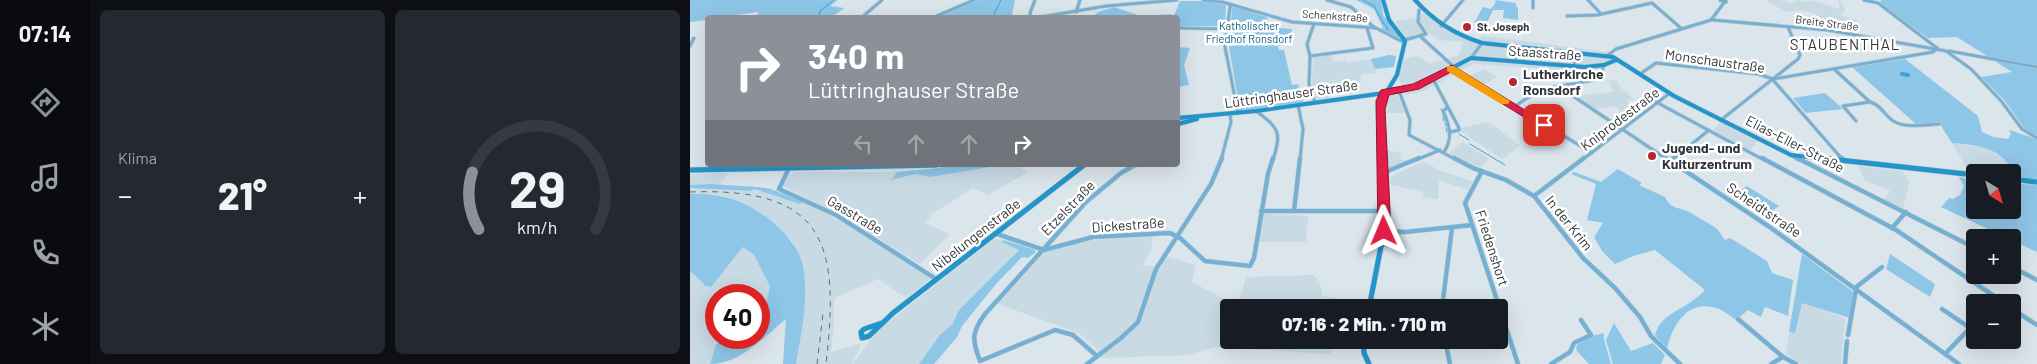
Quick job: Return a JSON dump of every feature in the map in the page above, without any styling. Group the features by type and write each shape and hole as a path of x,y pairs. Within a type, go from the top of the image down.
{"main road":[{"path":"1371,299 1384,231 1381,101 1397,75 1405,41 1389,20 1383,0"},
{"name":"Elias-Eller-Straße","path":"1415,0 1441,26 1458,36 1482,43 1608,56 1670,94 1791,155"},
{"name":"Lüttringhauser Straße","path":"1180,118 1238,114 1416,87 1471,58"},
{"name":"Staasstraße","path":"1471,58 1575,67 1604,65 1616,60"},
{"path":"1373,95 1381,101"},
{"path":"1180,123 1203,117"},
{"path":"1791,155 1966,174"},
{"path":"690,170 830,167"},
{"name":"Nibelungenstraße","path":"882,323 1081,167"},
{"path":"2021,180 2037,182"},
{"path":"1364,349 1369,364"}],"street":[{"path":"864,15 882,0"},
{"path":"939,15 974,0"},
{"path":"1030,15 1035,0"},
{"path":"1076,12 1080,0"},
{"path":"1056,15 1106,6 1177,0"},
{"name":"Schenkstraße","path":"1203,0 1223,1 1292,22 1376,28 1398,40 1405,41"},
{"path":"1327,0 1351,8 1376,28"},
{"path":"1441,26 1463,0"},
{"path":"1533,0 1533,8"},
{"path":"1588,0 1601,14"},
{"path":"1712,20 1726,1 1720,0"},
{"path":"1864,0 1878,2 1938,48 2037,67"},
{"path":"1567,16 1601,14 1652,3 1682,29"},
{"path":"1232,4 1227,30 1227,59 1238,114"},
{"path":"1405,41 1426,34 1418,22 1419,10"},
{"name":"Breite Straße","path":"1608,56 1616,49 1712,20 1827,30 1938,48"},
{"path":"1314,23 1307,44 1310,56 1309,82 1315,103"},
{"path":"1721,120 1800,57 1788,27"},
{"path":"1180,28 1227,30"},
{"path":"1310,56 1373,48 1367,28"},
{"path":"1421,36 1453,67 1514,107 1592,153"},
{"path":"690,46 694,38"},
{"name":"Lüttringhauser Straße","path":"1471,58 1482,43"},
{"path":"1516,47 1516,62"},
{"name":"Monschaustraße","path":"1640,74 1656,63 1758,74 1773,79 1933,52 1938,48"},
{"path":"1946,51 1971,69 2002,102 2022,129 2037,138"},
{"path":"1574,52 1575,67"},
{"path":"1514,107 1527,98 1558,86 1594,80 1602,72 1604,65"},
{"path":"1834,69 1850,81 1870,102"},
{"path":"1432,79 1459,130 1451,132"},
{"path":"1773,79 1844,161"},
{"name":"Scheidtstraße","path":"1558,86 1773,229 1959,364"},
{"name":"In der Krim","path":"1399,90 1410,120 1409,135 1482,171 1506,180 1534,196 1583,258 1615,288 1640,317 1651,336 1680,364"},
{"name":"Kniprodestraße","path":"1534,196 1656,102 1670,94"},
{"path":"1656,102 1892,228 1991,294"},
{"path":"1856,121 1842,106 1870,102 1877,104 1894,122 1918,126 1939,124"},
{"path":"1294,211 1304,129 1298,105"},
{"path":"1383,173 1442,151 1449,144 1451,132 1443,111 1448,107"},
{"path":"1256,111 1274,124 1277,128 1279,141 1268,174 1261,211 1384,211"},
{"path":"1087,364 1138,322 1156,270 1210,186 1223,156 1231,122 1230,114"},
{"path":"1671,160 1709,130"},
{"name":"Elias-Eller-Straße","path":"1791,155 1966,243"},
{"name":"Etzelstraße","path":"1098,356 1072,333 1055,330 985,361 980,360 972,338 974,331 986,314 1086,202 1131,167"},
{"name":"Gasstraße","path":"789,168 779,189 836,215 937,279"},
{"name":"Friedenshort","path":"1482,171 1464,203 1518,364"},
{"name":"Dickestraße","path":"1044,250 1093,237 1170,233 1178,236 1204,261 1247,266 1252,263 1261,211"},
{"path":"1892,228 1906,212"},
{"path":"1384,231 1405,232 1472,225"},
{"path":"1443,299 1452,228"},
{"path":"996,233 1044,250"},
{"path":"1848,335 1855,289 1882,267"},
{"path":"2021,272 2037,280"},
{"path":"1942,309 1966,325"},
{"path":"2021,315 2037,325"},
{"path":"1551,364 1570,352 1574,344 1591,335 1580,320"},
{"path":"1738,320 1796,364"},
{"path":"1946,354 1966,332"},
{"path":"1845,364 1847,341"},
{"path":"1447,349 1450,364"},
{"path":"1771,364 1783,356"}],"shaded area":[{"path":"1769,0 1782,0 1790,3 1797,0 1807,2 1811,0 1840,9 1838,0 1840,0 1846,10 1840,15 1859,21 1834,27 1817,22 1818,15 1802,10 1788,12 1767,2"},
{"path":"1425,12 1445,29 1464,38 1479,40 1482,36 1608,52 1616,57 1617,63 1590,72 1474,64 1421,92 1405,95 1399,79 1404,59 1418,56 1430,64 1459,55 1463,42 1438,40 1429,33 1406,39 1395,21 1415,18"},
{"path":"1331,55 1333,62 1345,60 1347,63 1371,59 1376,73 1360,75 1362,81 1328,90 1330,98 1317,100 1312,85 1313,57"},
{"path":"1485,69 1497,77 1483,85 1469,76"},
{"path":"1616,80 1634,100 1627,100 1631,106 1624,107 1627,111 1620,112 1616,106 1594,109 1575,96 1614,92 1608,81"},
{"path":"1397,94 1405,113 1384,113 1386,98 1389,98 1388,95"},
{"path":"1488,122 1520,146 1502,159 1460,131 1461,128"},
{"path":"1721,122 1758,141 1750,150 1713,130"},
{"path":"1463,142 1489,159 1480,167 1469,164 1450,153"},
{"path":"1952,143 1988,148 2009,164 1966,164 1966,166"},
{"path":"1386,150 1402,153 1400,159 1409,161 1388,169"},
{"path":"1424,161 1440,171 1473,181 1468,190 1439,180 1438,199 1423,197 1423,192 1388,184 1390,177"},
{"path":"1858,166 1903,171 1909,183 1903,209 1885,200 1890,190 1865,181"},
{"path":"990,167 1019,167 1028,172 988,195 973,188 930,215 932,217 925,223 950,234 920,264 839,214 783,186 788,176 796,172 897,172 892,180 916,174 930,177"},
{"path":"728,173 720,184 690,185 690,174"},
{"path":"690,188 751,191 753,189 800,204 803,202 852,228 930,278 906,298 878,279 834,298 831,352 862,343 852,364 796,364 804,309 804,271 792,241 768,219 722,197 690,194"},
{"path":"1264,214 1308,216 1306,242 1259,242"},
{"path":"1153,236 1151,250 1143,265 1160,268 1167,257 1196,265 1192,282 1224,299 1220,299 1220,347 1213,347 1191,355 1099,358 1098,350 1078,333 998,304 1044,252 1093,240"},
{"path":"994,239 1004,240 1003,242 1019,250 959,310 952,325 940,336 919,364 853,364 870,340 886,324"},
{"path":"743,247 754,255 770,284 713,284"},
{"path":"690,271 705,286 705,349 714,349 710,364 690,364"},
{"path":"1313,275 1320,283 1322,296 1337,298 1239,299 1246,277"},
{"path":"1802,302 1845,318 1841,364 1801,364 1786,354 1789,332 1795,333"},
{"path":"1247,349 1331,349 1331,354"}],"green space":[{"path":"690,0 838,0 830,6 844,8 835,15 757,15 759,12 736,15 705,15 705,20 690,22"},
{"path":"977,0 1015,0 1012,15 944,15"},
{"path":"1356,0 1381,0 1383,15 1398,34 1399,39 1380,29 1383,28 1374,9"},
{"path":"1495,0 1516,3 1518,20 1503,18 1504,10 1493,10 1483,31 1475,29 1478,24 1474,23 1483,7 1491,9 1496,2"},
{"path":"1881,0 2037,0 2037,136 2024,128 2005,101 1981,77 2012,72 1957,37 1928,38 1880,3"},
{"path":"1180,1 1203,1 1226,5 1225,26 1180,26 1180,15 1174,15"},
{"path":"1114,7 1138,15 1094,15"},
{"name":"Katholischer Friedhof Ronsdorf","path":"1232,8 1267,17 1268,27 1292,29 1288,44 1278,46 1279,50 1284,50 1292,85 1298,84 1303,102 1240,111 1229,47"},
{"path":"1180,47 1190,48 1184,65 1189,85 1180,87"},
{"path":"1389,55 1396,56 1394,67 1375,69 1371,59"},
{"path":"1905,59 1978,116 1982,132 1993,137 2008,139 2011,134 2009,130 2037,139 2037,179 2021,177 2021,164 2008,164 1998,154 1990,150 1972,145 1952,143 1939,123 1917,125 1852,67"},
{"path":"1825,93 1843,109 1806,113 1793,98"},
{"path":"990,167 930,177 916,174 891,180 897,172 938,168"},
{"path":"1618,169 1642,183 1639,185 1665,197 1673,206 1687,211 1712,226 1718,230 1725,240 1730,238 1767,261 1772,273 1793,280 1788,316 1765,307 1761,317 1748,310 1736,320 1713,307 1702,306 1692,309 1684,315 1671,335 1667,349 1655,335 1660,324 1705,290 1655,250 1633,256 1615,264 1602,251 1594,237 1603,223 1587,220 1596,184 1571,174 1574,172 1601,182"},
{"path":"1959,177 1966,178 1966,219 1941,207 1949,198 1953,199 1960,195 1964,186"},
{"path":"711,184 771,189 803,202 800,204 754,189 751,191 690,188 690,185"},
{"path":"2021,184 2037,185 2037,252 2021,245 2021,229 1988,229 1967,219 2021,219"},
{"path":"1747,186 1779,206 1764,217 1732,196"},
{"path":"690,194 728,198 750,207 770,220 789,238 796,248 803,265 805,295 796,364 783,364 786,319 770,333 770,284 754,255 743,247 713,284 705,284 705,286 690,271"},
{"path":"1004,240 1035,250 1035,253 1028,258 1022,257 996,284 962,326 957,337 934,364 919,364 940,335 952,325 959,310 1019,250 1002,242"},
{"path":"1802,254 1852,291 1850,318 1802,303 1795,333 1789,332"},
{"path":"1890,254 1935,284 1930,297 1886,269"},
{"path":"1614,323 1631,351 1653,343 1665,355 1661,364 1613,364 1606,340"},
{"path":"1604,333 1611,364 1589,364 1576,350 1577,345 1592,336"},
{"path":"714,349 750,349 731,360 710,364"}],"waterway":[{"path":"819,15 820,11 834,0"},
{"path":"994,15 1001,0"},
{"path":"1363,0 1374,6 1384,24"},
{"path":"1385,24 1388,30"},
{"path":"1902,74 1908,75"},
{"path":"1441,109 1443,114"},
{"path":"1443,116 1444,121"},
{"path":"1446,128 1447,132"},
{"path":"1459,134 1469,140"},
{"path":"1470,144 1505,165"}],"railway":[{"path":"690,192 735,193 771,200 796,213 814,231 825,256 830,286 830,322 826,364"},
{"path":"817,364 823,314"}],"slow traffic":[{"path":"1451,68 1505,101"}],"place":[{"name":"St. Joseph","path":"1467,27"},
{"name":"Lutherkirche Ronsdorf","path":"1513,82"},
{"name":"Jugend- und Kulturzentrum","path":"1652,156"}],"district":[{"name":"STAUBENTHAL","path":"1845,45"}],"route":[{"path":"1384,231 1380,109 1385,92 1416,87 1452,68 1544,125"}]}
